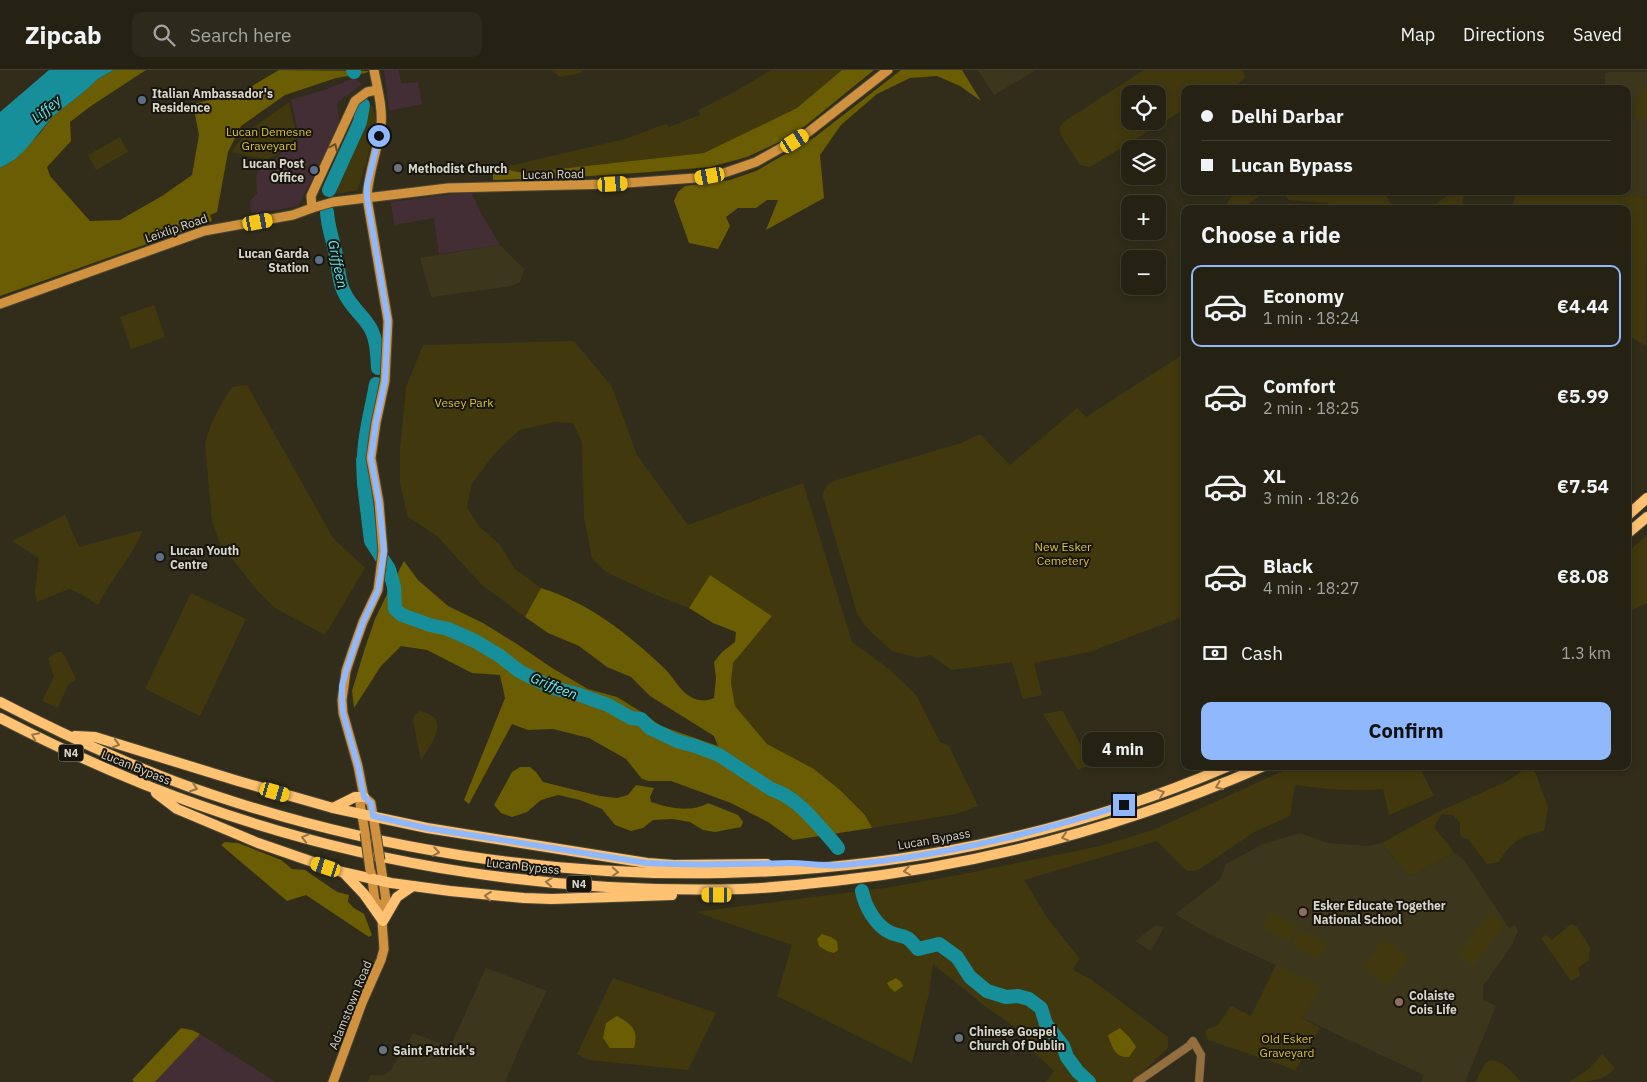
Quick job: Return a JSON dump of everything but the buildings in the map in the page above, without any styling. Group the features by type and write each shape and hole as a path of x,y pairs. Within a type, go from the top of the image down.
{"highway":[{"path":"1631,511 1647,498"},
{"path":"1631,530 1647,517"},
{"name":"Lucan Bypass","path":"0,702 68,736 182,784 248,807 337,831 436,852 538,866 629,872 725,873 841,866 945,850 1028,833 1140,800 1219,770"},
{"name":"Lucan Bypass","path":"0,718 86,760 144,785 201,806 300,837 433,867 536,881 583,885 687,889 772,887 904,872 1016,850 1064,838 1145,813 1216,787 1255,770"},
{"path":"68,736 95,737 368,819 647,863 674,865 792,863 841,866"},
{"path":"144,785 177,809 286,854 342,872 382,876 413,886 492,896 552,899 620,896 736,895 758,892 772,887"},
{"path":"333,808 354,797 364,797"},
{"path":"342,872 364,894 383,921 397,897 413,886"}],"main road":[{"name":"Adamstown Road","path":"374,70 381,110 381,123 368,179 367,198 388,321 385,381 371,458 379,502 384,551 378,590 363,622 346,671 342,686 342,700 343,713 358,766 364,797 360,803 368,819 382,876 386,900 381,907"},
{"name":"Lucan Road","path":"367,198 448,188 613,184 695,178 724,173 756,162 798,138 888,70"},
{"path":"312,208 311,196 355,101 367,92 377,90"},
{"name":"Leixlip Road","path":"0,304 204,231 298,214 333,202 367,198"},
{"name":"Adamstown Road","path":"333,1082 362,1003 382,960 384,949 381,907 375,901 371,874 368,819"}],"street":[{"path":"1137,1082 1188,1046 1192,1041 1201,1056 1199,1082"}],"shaded area":[{"path":"114,70 146,70 70,122 71,141 47,167 50,176 90,221 120,220 162,196 192,175 199,135 193,104 242,92 279,70 369,71 336,78 285,95 241,126 228,152 217,212 210,215 212,221 0,296 0,168 14,160 40,133 53,116 99,78"},
{"path":"384,70 399,70 401,83 418,82 422,104 389,111"},
{"path":"842,70 874,70 794,135 747,157 710,167 560,178 493,180 493,171 500,168 523,173 704,153 797,108"},
{"path":"901,70 962,70 981,101 960,86 937,76 910,78 877,94 841,125 820,155 824,198 766,230 778,200 767,200 756,208 738,208 726,217 730,226 718,249 689,243 674,201 678,192 685,186 730,180 756,171 815,137"},
{"path":"978,70 1036,70 994,95"},
{"path":"1609,72 1647,72 1647,199 1630,195 1631,85 1605,85 1605,74"},
{"path":"354,78 362,84 337,103 340,127 298,206 251,214 250,201 257,193 256,175 265,161 276,158 299,138 291,100"},
{"path":"471,192 500,245 439,254 434,218 394,225 391,202"},
{"path":"500,245 524,269 520,282 511,286 431,297 420,258"},
{"path":"404,561 418,580 448,606 483,623 552,668 588,689 617,697 661,726 718,746 714,736 650,696 631,677 607,667 579,646 548,633 525,617 541,588 559,594 606,620 636,642 667,671 690,697 709,700 714,698 716,678 714,662 722,652 735,642 736,632 713,623 689,608 710,575 772,616 733,663 731,683 735,706 767,744 814,769 840,790 865,815 872,828 793,840 768,822 731,803 671,781 649,781 642,779 626,759 589,738 553,729 528,730 512,724 469,804 464,800 505,698 500,675 472,673 427,650 401,646 381,666 354,708 352,691 365,648 375,619"},
{"path":"520,767 530,767 543,782 600,796 617,798 628,795 636,785 654,788 650,797 651,802 672,808 687,809 708,803 738,815 743,822 741,827 715,832 703,830 690,822 673,819 653,820 643,828 631,831 615,825 602,809 580,800 558,795 541,800 527,812 512,817 501,813 494,805 512,772"},
{"path":"1300,833 1328,843 1369,846 1382,843 1411,876 1454,853 1464,860 1509,928 1515,925 1518,931 1512,945 1483,986 1483,1000 1496,1006 1465,1082 1421,1082 1424,1075 1302,1018 1321,986 1207,933 1175,914 1220,880 1226,864 1263,844"},
{"path":"225,842 238,843 281,860 292,869 305,870 337,892 349,895 348,902 364,914 372,935 369,937 306,895 287,901 221,845"},
{"path":"1156,925 1164,927 1151,951 1135,941"},
{"path":"822,934 837,941 838,950 834,953 819,946 817,939"},
{"path":"486,968 547,991 505,1082 367,1082 371,1075 384,1075 391,1070 413,1033 450,1047"},
{"path":"896,978 903,986 895,992 887,983"},
{"path":"617,1016 627,1022 633,1029 636,1037 634,1048 610,1048 603,1038 606,1023"},
{"path":"181,1028 200,1034 155,1082 134,1082 132,1080"},
{"path":"1120,1028 1136,1047 1129,1057 1117,1054 1108,1035"},
{"path":"200,1034 276,1082 155,1082"}],"green space":[{"path":"551,70 582,70 581,73 560,77"},
{"path":"771,70 842,70 797,108 704,153 523,173 500,168 625,139 666,124 669,127 700,115 699,110"},
{"path":"1144,70 1243,70 1245,78 1234,85 1181,85 1181,111 1166,121 1166,85 1121,85 1121,130 1151,130 1134,140 1121,140 1121,148 1090,167 1080,165 1060,134 1063,122"},
{"path":"1641,87 1647,88 1647,119 1634,116"},
{"name":"Lucan Demesne Graveyard","path":"289,102 297,138 275,156 265,159 231,152 247,132"},
{"path":"372,105 377,124 358,190 330,195 364,122 365,106"},
{"path":"120,137 128,152 96,170 88,155"},
{"path":"1234,195 1261,195 1247,205 1227,205"},
{"path":"1285,195 1385,195 1392,205 1329,205 1328,203 1289,200"},
{"path":"1449,195 1464,195 1462,205 1434,205"},
{"path":"1515,195 1630,195 1647,199 1646,346 1631,337 1631,205 1513,205"},
{"path":"154,305 165,337 131,349 120,317"},
{"name":"Vesey Park","path":"574,341 612,387 637,455 688,525 803,483 852,642 889,669 916,695 940,742 949,746 978,806 956,814 872,828 865,815 840,790 814,769 767,744 735,706 731,683 733,663 772,616 710,575 689,608 606,572 592,558 584,518 582,442 573,423 554,422 520,430 491,458 472,484 467,507 478,525 500,545 514,568 541,588 525,617 481,584 437,536 408,517 400,483 400,449 406,387 423,345"},
{"name":"New Esker Cemetery","path":"1181,356 1181,618 1089,652 1034,663 1042,695 1023,699 1012,662 952,670 930,655 918,658 892,651 873,634 857,613 823,497 824,490 828,484 961,443 980,434 1010,465 1077,408 1086,417"},
{"path":"247,385 333,538 365,568 325,635 275,608 258,591 220,544 212,521 205,444 216,414 232,387"},
{"path":"65,515 79,547 143,530 98,605 69,589 37,602 35,592 39,558 12,541"},
{"path":"1647,535 1647,603 1631,611 1631,549"},
{"path":"191,593 246,619 200,716 145,689"},
{"path":"57,652 62,652 76,679 68,685 58,708 42,701 54,677 48,658"},
{"path":"420,711 430,714 435,719 437,725 434,739 421,761 413,721 414,716"},
{"path":"1063,711 1090,765 1078,770 1043,714"},
{"path":"1285,770 1421,770 1434,796 1389,815 1383,789 1328,789 1295,785 1290,816 1254,832 1198,870 1187,871 1157,841 1024,880 1048,919 1080,959 1073,968 1075,971 1092,980 1168,1037 1168,1048 1132,1082 1046,1082 1054,1071 1025,1044 1026,1035 986,1007 933,964 929,993 912,1063 777,996 792,945 696,912 885,888 959,875 1100,846 1153,830"},
{"path":"1523,770 1533,770 1548,807 1544,831 1517,841 1508,849 1499,862 1487,864 1468,839 1462,838 1460,823 1453,815 1442,814 1434,826 1454,853 1411,876 1382,843 1438,812 1508,781"},
{"path":"1270,912 1298,927 1289,942 1262,927"},
{"path":"1489,912 1505,923 1473,967 1458,955"},
{"path":"1571,924 1577,927 1590,947 1589,960 1578,968 1580,976 1571,981 1541,938 1546,935 1552,940"},
{"path":"1300,929 1328,944 1319,959 1291,944"},
{"path":"1383,939 1409,957 1388,986 1363,968 1373,954 1396,970 1373,953"},
{"name":"Old Esker Graveyard","path":"1276,965 1322,986 1302,1018 1320,1028 1295,1071 1208,1040 1205,1030 1218,1025 1231,1006 1251,1016"},
{"path":"613,978 716,1013 688,1070 589,1060 577,1054"},
{"path":"1602,1054 1615,1068 1611,1073 1600,1079 1569,1082 1590,1068"},
{"path":"1491,1060 1504,1065 1521,1082 1476,1082 1485,1063"}],"water":[{"name":"Liffey","path":"49,70 114,70 99,78 53,116 25,150 14,160 0,168 0,112"}],"waterway":[{"name":"Griffeen","path":"329,190 360,122 363,105"},
{"name":"Griffeen","path":"327,212 341,285 346,296 373,333 378,368"},
{"name":"Griffeen","path":"364,455 367,428 376,384"},
{"name":"Griffeen","path":"363,460 371,541 389,569 394,587 395,609 402,615 448,629 475,641 500,656 519,671 553,688 608,705 631,718 641,719 650,728 677,741 719,755 798,805 815,821 838,848"},
{"name":"Griffeen","path":"862,891 872,915 886,930 907,938 918,949 939,944 957,957 970,977 987,991 1006,997 1018,996 1029,999 1041,1008 1046,1024 1063,1046 1067,1057 1078,1072 1089,1082"}],"place":[{"name":"Italian Ambassador's Residence","path":"142,100"},
{"name":"Methodist Church","path":"398,168"},
{"name":"Lucan Post Office","path":"314,170"},
{"name":"Lucan Garda Station","path":"319,260"},
{"name":"Lucan Youth Centre","path":"160,557"},
{"name":"Esker Educate Together National School","path":"1303,912"},
{"name":"Colaiste Cois Life","path":"1399,1002"},
{"name":"Chinese Gospel Church Of Dublin","path":"959,1038"},
{"name":"Saint Patrick's","path":"383,1050"}],"route":[{"path":"379,136 367,186 367,198 371,231 388,321 385,381 373,438 371,458 379,502 384,551 378,590 363,622 342,686 343,713 358,766 364,797 371,803 373,816 426,828 647,863 674,865 792,863 841,866 916,855 1012,837 1124,805"}]}
